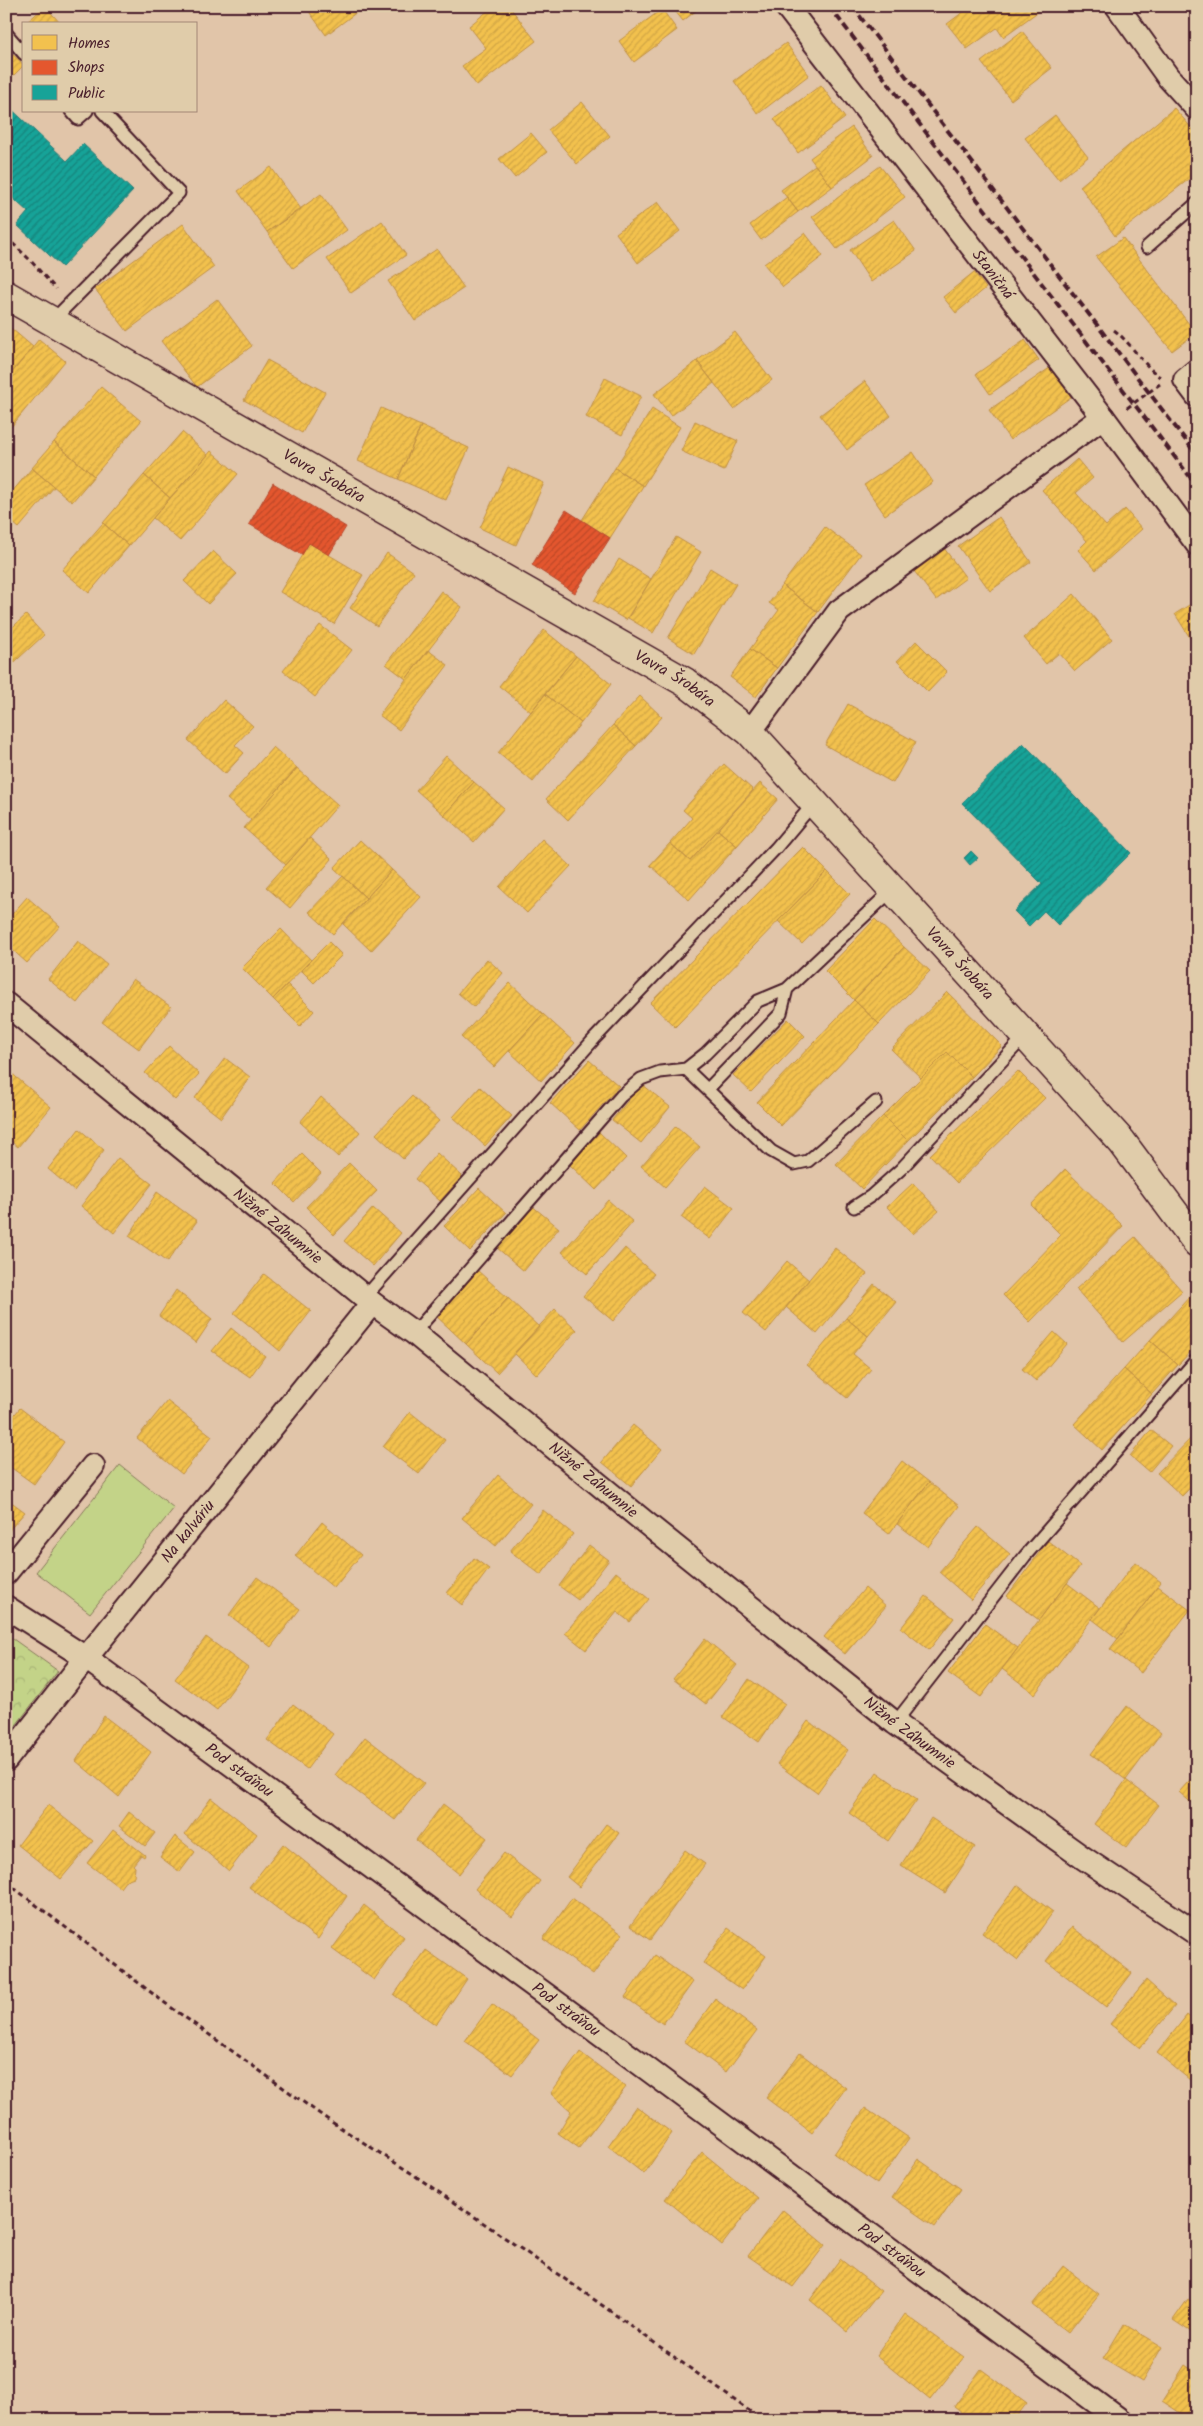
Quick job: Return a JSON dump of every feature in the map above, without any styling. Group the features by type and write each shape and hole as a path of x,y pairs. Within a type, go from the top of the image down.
{"street":[{"name":"Staničná","path":"786,6 1103,417 1197,544"},
{"path":"1117,6 1168,77 1197,109"},
{"name":"Vavra Šrobára","path":"6,295 60,313 685,682 750,732 813,804 1122,1142 1197,1243"},
{"path":"1197,370 1185,380 1197,396"},
{"path":"750,732 839,610 1103,417"},
{"name":"Nižné Záhumnie","path":"6,1004 369,1300 414,1333 638,1517 895,1723 1082,1857 1197,1934"},
{"name":"Na kalváriu","path":"6,1760 369,1300"},
{"path":"6,1573 92,1466"},
{"name":"Pod stráňou","path":"6,1607 86,1658 646,2068 1120,2420"}],"lane":[{"path":"6,34 22,52"},
{"path":"72,112 78,119 86,112"},
{"path":"60,313 179,192 103,112"},
{"path":"1148,247 1197,203"},
{"path":"369,1300 596,1038 776,848 813,804"},
{"path":"414,1333 621,1096 641,1079 660,1072 686,1069 705,1054 758,1001 787,989 892,890"},
{"path":"708,1089 781,1013 787,989"},
{"path":"854,1207 871,1196 901,1170 1026,1036"},
{"path":"686,1069 771,1151 794,1164 808,1161 876,1102"},
{"path":"895,1723 1025,1556 1197,1359"}],"path":[{"path":"6,237 29,258 60,313"},
{"path":"1103,417 1127,408 1159,386 1164,379 1147,368 1128,341 1114,330"},
{"path":"6,1882 165,2003 327,2119 411,2173 585,2293 762,2420"}],"green space":[{"path":"120,1465 174,1508 90,1613 36,1572"},
{"path":"6,1634 58,1671 6,1738"}],"building: Homes":[{"path":"45,6 59,22 27,22"},
{"path":"305,6 353,6 357,12 326,35"},
{"path":"494,6 509,6 536,41 477,86 462,66 486,48 469,26"},
{"path":"671,6 702,6 683,21"},
{"path":"971,6 1035,6 1039,11 1003,37 997,28 967,49 947,24"},
{"path":"662,9 677,30 634,62 619,41"},
{"path":"1022,31 1052,68 1011,100 981,62"},
{"path":"786,43 809,75 758,114 734,81"},
{"path":"6,48 22,63 22,67 6,83"},
{"path":"821,85 845,118 798,153 774,119"},
{"path":"582,102 610,136 577,164 548,130"},
{"path":"1174,108 1197,134 1197,173 1115,236 1080,186"},
{"path":"1055,115 1088,157 1059,180 1025,138"},
{"path":"852,127 873,156 832,187 810,158"},
{"path":"531,133 547,152 515,178 499,159"},
{"path":"815,165 832,187 798,212 781,190"},
{"path":"880,166 905,197 837,249 812,217"},
{"path":"271,167 301,209 267,232 238,191"},
{"path":"321,194 347,230 293,268 267,232"},
{"path":"787,197 798,212 761,240 750,225"},
{"path":"658,202 680,231 638,263 616,233"},
{"path":"894,220 916,251 871,282 850,250"},
{"path":"382,221 406,255 351,293 327,259"},
{"path":"183,224 214,267 127,331 95,289"},
{"path":"805,233 823,256 783,287 764,264"},
{"path":"1123,238 1196,333 1172,351 1096,257"},
{"path":"437,249 464,288 415,321 388,281"},
{"path":"974,272 986,288 956,313 943,297"},
{"path":"217,299 252,346 197,387 161,341"},
{"path":"6,324 33,347 6,380"},
{"path":"735,332 772,380 734,409 697,361"},
{"path":"39,339 65,361 11,427 6,423 6,380"},
{"path":"1025,340 1039,360 990,394 976,374"},
{"path":"267,360 325,392 302,433 244,400"},
{"path":"697,361 714,383 671,416 654,394"},
{"path":"1051,367 1071,397 1010,440 989,410"},
{"path":"605,378 641,396 622,435 586,417"},
{"path":"865,381 891,416 847,450 820,415"},
{"path":"101,387 141,421 94,476 54,442"},
{"path":"381,408 421,426 398,479 358,461"},
{"path":"652,409 680,427 643,486 615,468"},
{"path":"695,421 738,441 724,471 681,451"},
{"path":"421,426 469,448 446,500 398,479"},
{"path":"182,432 208,455 170,498 144,475"},
{"path":"54,442 94,476 72,502 32,468"},
{"path":"211,451 238,474 180,541 153,518"},
{"path":"913,452 933,482 885,515 864,485"},
{"path":"1077,459 1093,478 1076,493 1106,526 1125,509 1142,529 1096,570 1078,550 1087,541 1042,490"},
{"path":"508,467 544,483 516,545 480,528"},
{"path":"32,468 54,487 19,528 6,517 6,499"},
{"path":"615,468 643,486 610,538 582,520"},
{"path":"144,475 170,498 129,546 103,523"},
{"path":"999,517 1031,562 990,591 958,546"},
{"path":"103,523 129,546 89,593 62,570"},
{"path":"825,527 861,554 818,612 782,585"},
{"path":"676,537 701,552 653,633 628,618"},
{"path":"309,543 363,575 334,624 280,592"},
{"path":"941,544 966,578 936,600 911,567"},
{"path":"213,551 237,574 208,604 184,581"},
{"path":"387,553 414,572 377,626 350,608"},
{"path":"619,559 651,579 626,620 594,601"},
{"path":"710,568 736,584 694,654 668,638"},
{"path":"782,585 818,612 777,668 750,649 779,610 769,603"},
{"path":"441,591 462,607 406,679 386,664"},
{"path":"1074,594 1112,639 1075,671 1059,653 1046,664 1024,638"},
{"path":"1197,600 1197,649 1175,614"},
{"path":"26,615 44,635 6,670 6,633"},
{"path":"320,625 352,650 315,697 283,671"},
{"path":"544,630 576,656 531,712 499,686"},
{"path":"916,641 947,672 928,692 897,661"},
{"path":"750,649 777,668 756,697 730,677"},
{"path":"428,650 448,665 399,730 379,715"},
{"path":"576,656 611,684 581,723 545,694"},
{"path":"545,694 581,723 533,782 498,753"},
{"path":"640,696 662,717 636,746 613,725"},
{"path":"224,700 253,726 235,745 244,753 225,774 188,740"},
{"path":"848,704 916,742 893,783 825,745"},
{"path":"613,725 636,746 568,820 546,799"},
{"path":"273,747 297,768 251,820 227,799"},
{"path":"446,756 474,782 444,815 416,790"},
{"path":"724,764 753,790 690,861 670,843 692,818 683,810"},
{"path":"297,768 338,805 286,865 244,828"},
{"path":"474,782 504,808 474,842 444,815"},
{"path":"760,783 778,799 737,846 718,830"},
{"path":"718,830 737,846 689,900 650,865 670,843 690,861"},
{"path":"310,838 332,859 290,908 266,887"},
{"path":"542,839 571,866 527,913 499,887"},
{"path":"360,840 392,870 366,898 334,868"},
{"path":"803,847 827,871 675,1027 650,1003"},
{"path":"392,870 421,897 371,951 343,924"},
{"path":"827,871 850,894 802,944 778,921"},
{"path":"343,876 366,898 333,934 309,912"},
{"path":"27,897 60,926 27,963 6,944 6,921"},
{"path":"875,919 904,947 854,1000 825,971"},
{"path":"281,929 311,960 273,999 242,968"},
{"path":"78,941 107,964 77,1003 48,979"},
{"path":"329,942 342,955 314,983 301,970"},
{"path":"904,947 930,971 879,1024 854,1000"},
{"path":"487,959 503,973 474,1007 458,993"},
{"path":"133,979 171,1007 139,1049 102,1022"},
{"path":"510,983 543,1014 494,1067 461,1037"},
{"path":"287,984 314,1011 300,1026 273,999"},
{"path":"947,992 1002,1046 972,1077 947,1052 921,1078 891,1049"},
{"path":"854,1000 879,1024 781,1126 757,1102"},
{"path":"543,1014 575,1043 541,1081 509,1051"},
{"path":"788,1019 805,1036 751,1092 733,1075"},
{"path":"169,1046 199,1074 175,1100 145,1073"},
{"path":"947,1052 972,1077 908,1141 883,1116"},
{"path":"225,1058 250,1077 221,1118 195,1098"},
{"path":"589,1060 619,1086 580,1130 550,1103"},
{"path":"9,1071 51,1107 18,1147 6,1137 6,1075"},
{"path":"1018,1071 1045,1098 957,1183 930,1155"},
{"path":"642,1084 670,1107 641,1143 612,1120"},
{"path":"480,1087 512,1116 485,1146 453,1117"},
{"path":"412,1096 439,1121 403,1159 376,1134"},
{"path":"321,1097 360,1132 338,1157 300,1122"},
{"path":"883,1116 908,1141 862,1189 836,1164"},
{"path":"676,1126 700,1147 665,1187 641,1166"},
{"path":"79,1129 104,1150 74,1191 48,1169"},
{"path":"599,1132 626,1158 596,1190 569,1164"},
{"path":"437,1153 462,1176 440,1201 415,1179"},
{"path":"302,1154 321,1173 294,1202 275,1183"},
{"path":"118,1158 152,1184 114,1233 81,1206"},
{"path":"349,1163 377,1191 334,1235 306,1207"},
{"path":"1065,1169 1123,1226 1030,1322 1003,1295 1061,1235 1031,1205"},
{"path":"913,1183 939,1211 913,1234 887,1207"},
{"path":"705,1186 734,1208 710,1239 681,1217"},
{"path":"479,1188 506,1213 470,1251 444,1226"},
{"path":"157,1192 197,1221 167,1262 129,1236"},
{"path":"608,1200 633,1222 587,1274 562,1252"},
{"path":"531,1205 559,1228 524,1271 496,1247"},
{"path":"373,1208 401,1233 373,1266 344,1241"},
{"path":"1135,1237 1182,1291 1123,1342 1076,1289"},
{"path":"625,1248 654,1274 613,1321 583,1296"},
{"path":"835,1248 867,1274 817,1334 786,1307"},
{"path":"787,1261 809,1280 766,1332 743,1313"},
{"path":"477,1270 508,1298 466,1344 435,1315"},
{"path":"264,1274 311,1311 280,1351 234,1313"},
{"path":"874,1284 896,1302 868,1336 846,1318"},
{"path":"176,1290 212,1319 196,1343 159,1316"},
{"path":"1191,1295 1197,1300 1197,1345 1178,1365 1150,1340"},
{"path":"508,1298 539,1327 497,1373 466,1344"},
{"path":"555,1309 577,1330 537,1375 514,1353"},
{"path":"846,1318 868,1336 853,1354 871,1369 847,1398 807,1365"},
{"path":"231,1328 265,1356 250,1377 212,1351"},
{"path":"1054,1332 1067,1344 1036,1381 1022,1369"},
{"path":"1150,1340 1178,1365 1152,1394 1124,1369"},
{"path":"1197,1365 1197,1381 1188,1374"},
{"path":"1124,1369 1152,1394 1102,1450 1074,1424"},
{"path":"167,1401 212,1436 182,1474 137,1438"},
{"path":"20,1408 64,1442 34,1484 6,1464 6,1425"},
{"path":"410,1412 445,1440 419,1474 383,1447"},
{"path":"633,1425 662,1449 631,1486 602,1462"},
{"path":"1151,1430 1171,1446 1149,1472 1130,1456"},
{"path":"1197,1432 1197,1481 1182,1496 1157,1473"},
{"path":"902,1461 929,1482 889,1534 862,1513"},
{"path":"498,1475 531,1504 496,1546 462,1518"},
{"path":"929,1482 959,1506 928,1547 897,1524"},
{"path":"6,1498 25,1512 6,1534"},
{"path":"543,1510 573,1534 541,1575 510,1551"},
{"path":"322,1522 361,1555 334,1588 295,1556"},
{"path":"978,1527 1010,1554 971,1600 939,1572"},
{"path":"1048,1541 1080,1566 1039,1620 1007,1596"},
{"path":"589,1545 609,1560 578,1600 559,1586"},
{"path":"474,1558 489,1569 462,1605 447,1593"},
{"path":"1135,1562 1161,1582 1118,1639 1092,1619"},
{"path":"616,1572 649,1599 630,1622 617,1612 586,1650 565,1633"},
{"path":"257,1577 300,1609 271,1647 229,1615"},
{"path":"1067,1583 1100,1608 1035,1694 1002,1669"},
{"path":"1158,1586 1190,1610 1141,1673 1110,1649"},
{"path":"865,1588 886,1606 845,1654 824,1637"},
{"path":"926,1596 954,1618 929,1650 901,1628"},
{"path":"985,1624 1018,1648 981,1697 948,1673"},
{"path":"206,1637 248,1668 217,1710 175,1679"},
{"path":"705,1639 737,1665 706,1704 673,1679"},
{"path":"749,1679 785,1704 759,1742 723,1717"},
{"path":"293,1704 333,1734 307,1769 267,1740"},
{"path":"1127,1706 1161,1733 1126,1780 1091,1754"},
{"path":"104,1716 151,1752 119,1797 76,1761"},
{"path":"808,1721 848,1750 817,1793 777,1764"},
{"path":"365,1737 424,1783 395,1820 335,1775"},
{"path":"877,1772 917,1800 888,1841 849,1813"},
{"path":"1197,1772 1197,1808 1179,1792"},
{"path":"1126,1780 1159,1805 1126,1848 1094,1824"},
{"path":"211,1798 257,1834 229,1871 185,1834"},
{"path":"443,1804 487,1838 459,1874 416,1840"},
{"path":"48,1805 93,1841 61,1879 18,1845"},
{"path":"129,1812 155,1833 145,1846 119,1826"},
{"path":"931,1818 975,1847 945,1893 901,1865"},
{"path":"606,1824 619,1833 579,1887 567,1877"},
{"path":"113,1830 145,1855 144,1857 141,1855 133,1865 135,1867 134,1877 126,1880 120,1888 87,1863"},
{"path":"175,1836 195,1852 180,1872 160,1857"},
{"path":"283,1844 347,1896 318,1939 249,1887"},
{"path":"685,1850 705,1864 650,1940 630,1926"},
{"path":"504,1853 540,1881 512,1917 475,1889"},
{"path":"1017,1885 1053,1912 1018,1960 982,1933"},
{"path":"572,1898 622,1934 593,1975 543,1939"},
{"path":"364,1905 404,1937 374,1980 332,1949"},
{"path":"1072,1927 1132,1973 1106,2007 1046,1961"},
{"path":"728,1928 766,1956 742,1990 703,1963"},
{"path":"426,1950 467,1979 436,2025 394,1995"},
{"path":"655,1955 693,1982 663,2024 625,1997"},
{"path":"1146,1980 1175,2006 1140,2048 1110,2024"},
{"path":"715,1999 757,2030 726,2072 684,2041"},
{"path":"492,2004 539,2040 512,2075 465,2041"},
{"path":"1187,2015 1197,2023 1197,2071 1190,2080 1157,2053"},
{"path":"580,2052 626,2087 579,2148 558,2133 571,2111 551,2093"},
{"path":"800,2053 846,2088 812,2133 766,2098"},
{"path":"636,2106 672,2133 644,2174 608,2146"},
{"path":"865,2108 909,2138 877,2184 834,2154"},
{"path":"702,2152 758,2198 722,2245 665,2199"},
{"path":"918,2159 961,2189 935,2227 892,2197"},
{"path":"783,2210 825,2245 793,2287 748,2256"},
{"path":"840,2259 881,2291 848,2332 810,2300"},
{"path":"1063,2266 1099,2294 1068,2333 1032,2305"},
{"path":"1188,2299 1197,2305 1197,2336 1173,2320"},
{"path":"905,2314 964,2357 930,2400 876,2356"},
{"path":"1124,2324 1162,2347 1142,2382 1103,2359"},
{"path":"1185,2365 1197,2373 1197,2420 1191,2420 1162,2401"},
{"path":"981,2369 1027,2403 1014,2420 971,2420 954,2407"}],"building: Shops":[{"path":"273,483 346,527 329,555 309,543 302,555 249,524"},
{"path":"566,510 610,538 575,593 532,565"}],"building: Public":[{"path":"6,104 67,161 83,144 133,191 62,267 17,225 28,212 6,192"},
{"path":"1023,743 1131,853 1058,925 1044,911 1029,926 1014,911 1042,884 962,803"},
{"path":"971,851 978,858 970,865 964,858"}],"railway":[{"path":"829,6 1197,486"},
{"path":"852,6 1197,455"}]}
